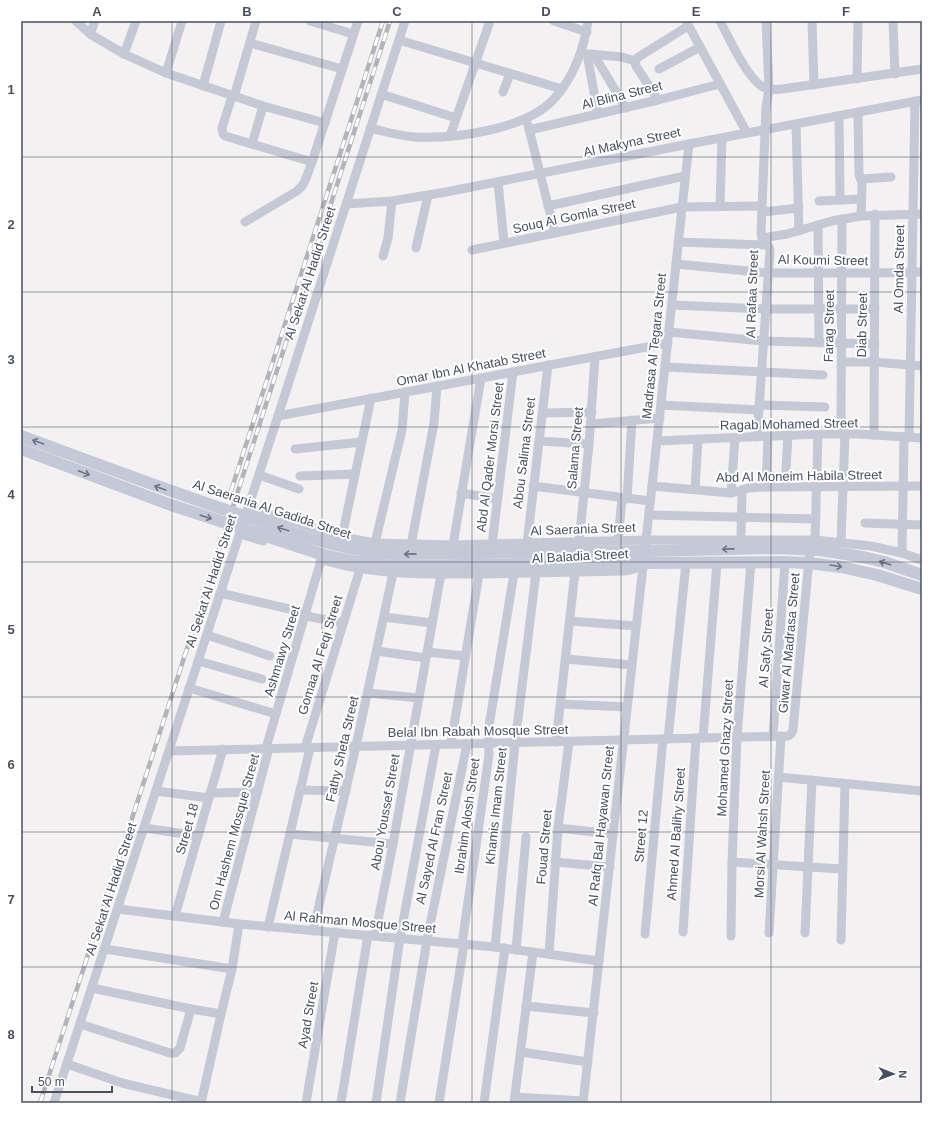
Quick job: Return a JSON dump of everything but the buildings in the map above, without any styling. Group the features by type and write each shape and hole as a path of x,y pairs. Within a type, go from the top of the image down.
{"street":[{"path":"76,21 90,34 124,54 166,73 263,106 325,123"},
{"path":"90,34 95,21"},
{"path":"124,54 136,21"},
{"path":"166,73 182,21"},
{"path":"203,86 221,21"},
{"path":"256,21 222,128 223,134 312,162"},
{"path":"310,21 354,34"},
{"path":"245,222 299,189 305,181 358,21"},
{"name":"Al Sekat Al Hadid Street","path":"54,1103 145,828 405,21"},
{"path":"450,136 490,21"},
{"path":"554,21 586,32"},
{"path":"588,21 586,32 587,54 598,114"},
{"path":"720,21 749,72 758,83 769,89 857,79 922,69"},
{"name":"Al Rafaa Street","path":"757,436 770,250 765,241 762,209 764,130 769,89 766,21"},
{"path":"812,21 814,84"},
{"path":"857,79 858,21"},
{"path":"893,21 895,74"},
{"path":"635,62 638,58 687,23 747,133"},
{"path":"399,40 562,89"},
{"path":"250,43 342,69"},
{"path":"659,69 700,47"},
{"path":"587,54 622,57 635,62 636,66 658,100"},
{"path":"370,128 391,134 413,137 450,136 489,130 526,118 540,111 552,101 587,54"},
{"path":"587,54 626,108"},
{"path":"503,92 510,74"},
{"name":"Al Blina Street","path":"529,130 626,108 720,84"},
{"path":"381,94 456,118"},
{"name":"Al Makyna Street","path":"346,204 392,201 428,195 919,101"},
{"name":"Al Omda Street","path":"902,553 903,486 911,365 912,273 918,214 919,101"},
{"path":"252,144 263,106"},
{"path":"858,112 859,174 861,179 862,199 861,216"},
{"path":"839,116 840,200"},
{"path":"526,118 555,233"},
{"path":"796,124 800,231"},
{"path":"720,206 722,138"},
{"name":"Madrasa Al Tegara Street","path":"644,551 660,418 689,144"},
{"path":"548,206 685,176"},
{"path":"861,179 890,177"},
{"path":"498,182 504,244"},
{"path":"416,248 428,195"},
{"path":"819,201 862,199"},
{"path":"383,256 389,232 392,201"},
{"name":"Souq Al Gomla Street","path":"472,250 682,207 720,206 762,209 799,208"},
{"path":"678,242 765,241 842,218 875,214 918,214"},
{"name":"Diab Street","path":"874,435 875,214"},
{"name":"Farag Street","path":"841,542 843,487 842,218"},
{"path":"818,225 819,343"},
{"name":"Al Koumi Street","path":"676,264 768,272 875,274 922,272"},
{"path":"672,305 766,310 875,309"},
{"path":"669,332 763,341 875,344"},
{"name":"Omar Ibn Al Khatab Street","path":"278,416 668,343"},
{"name":"Salama Street","path":"579,542 591,424 595,357"},
{"path":"842,362 874,362 922,366"},
{"name":"Abou Salima Street","path":"527,544 548,365"},
{"path":"665,367 823,375"},
{"name":"Abd Al Qader Morsi Street","path":"492,545 513,372"},
{"path":"452,545 481,378"},
{"path":"412,545 434,423 437,386"},
{"path":"375,543 402,430 405,392"},
{"path":"342,537 371,398"},
{"path":"661,405 825,407"},
{"path":"542,413 592,412"},
{"path":"591,424 660,418"},
{"path":"618,541 632,420"},
{"name":"Ragab Mohamed Street","path":"657,441 818,434 922,438"},
{"name":"Giwar Al Madrasa Street","path":"780,736 791,734 793,730 809,563 816,519 818,434"},
{"path":"785,487 788,435"},
{"name":"Al Saerania Al Gadida Street","path":"21,436 176,494 325,543 352,550 394,554 644,551"},
{"path":"766,487 768,436"},
{"path":"731,493 735,438"},
{"path":"695,490 698,439"},
{"path":"539,441 589,444"},
{"path":"295,449 362,442"},
{"name":"Al Saerania Al Gadida Street","path":"21,449 171,505 326,556 352,562 391,566 644,551"},
{"path":"259,474 299,489"},
{"path":"300,476 355,474"},
{"path":"534,486 624,499 650,501"},
{"name":"Abd Al Moneim Habila Street","path":"652,486 731,493 748,488 766,487 922,486"},
{"path":"741,540 742,490"},
{"path":"461,493 498,499"},
{"name":"Al Saerania Street","path":"248,507 342,537 375,543 412,545 492,545 618,541 644,551 741,540 812,545 841,542 871,546 902,553 922,560"},
{"path":"649,515 816,519"},
{"path":"865,523 922,525"},
{"name":"Al Baladia Street","path":"240,534 322,560 360,569 394,573 479,574 629,570 644,551"},
{"name":"Al Baladia Street","path":"644,551 776,548 812,545 884,562 922,575"},
{"name":"Al Baladia Street","path":"644,551 686,563 785,562 841,567 877,575 922,590"},
{"name":"Al Rafq Bal Hayawan Street","path":"583,1102 644,551"},
{"name":"Ashmawy Street","path":"268,748 276,714 322,560"},
{"name":"Mohamed Ghazy Street","path":"731,936 732,862 738,737 751,562"},
{"name":"Al Safy Street","path":"780,736 785,562"},
{"name":"Street 12","path":"645,934 665,739 686,563"},
{"name":"Ahmed Al Balihy Street","path":"683,932 699,738 717,563"},
{"name":"Gomaa Al Feqi Street","path":"268,926 300,790 308,748 342,623 360,569"},
{"path":"556,742 575,572"},
{"name":"Fathy Sheta Street","path":"313,930 346,791 394,573"},
{"name":"Ibrahim Alosh Street","path":"439,1103 489,755 488,732 514,573"},
{"name":"Khamis Imam Street","path":"495,947 515,743 536,573"},
{"name":"Abou Youssef Street","path":"341,1103 371,935 393,844 441,574"},
{"path":"451,744 479,574"},
{"path":"220,593 342,623"},
{"path":"384,617 432,623"},
{"path":"570,621 636,626"},
{"path":"207,635 270,656"},
{"path":"377,651 426,655 465,656"},
{"path":"566,659 632,665"},
{"path":"198,662 262,679"},
{"path":"189,688 276,714"},
{"path":"368,693 419,698"},
{"path":"561,704 627,707"},
{"name":"Belal Ibn Rabah Mosque Street","path":"169,751 780,736"},
{"name":"Morsi Al Wahsh Street","path":"769,933 780,736"},
{"name":"Fouad Street","path":"549,954 558,828 569,742"},
{"name":"Al Sayed Al Fran Street","path":"400,1103 427,940 467,744"},
{"path":"376,1103 400,938 436,745"},
{"name":"Om Hashem Mosque Street","path":"223,922 258,792 268,748"},
{"name":"Street 18","path":"175,916 223,749"},
{"path":"778,777 922,791"},
{"path":"805,933 812,780"},
{"path":"841,940 845,784"},
{"path":"300,790 346,791"},
{"path":"156,791 210,796 258,792"},
{"path":"145,828 198,836"},
{"path":"558,828 613,834"},
{"path":"290,834 393,844"},
{"path":"516,950 526,837"},
{"path":"555,862 610,867"},
{"path":"732,862 842,869"},
{"name":"Al Rahman Mosque Street","path":"118,909 239,924 505,948 599,961"},
{"path":"67,1064 122,1082 202,1103 232,969 239,924"},
{"name":"Ayad Street","path":"306,1103 336,932"},
{"path":"484,1103 505,948"},
{"path":"105,949 232,969"},
{"path":"533,952 515,1100 583,1102"},
{"path":"92,988 221,1014"},
{"path":"526,1006 594,1013"},
{"path":"80,1024 175,1053 180,1048 191,1009"},
{"path":"521,1052 588,1062"}],"railway":[{"path":"231,491 383,21"},
{"path":"40,1103 390,21"}]}
